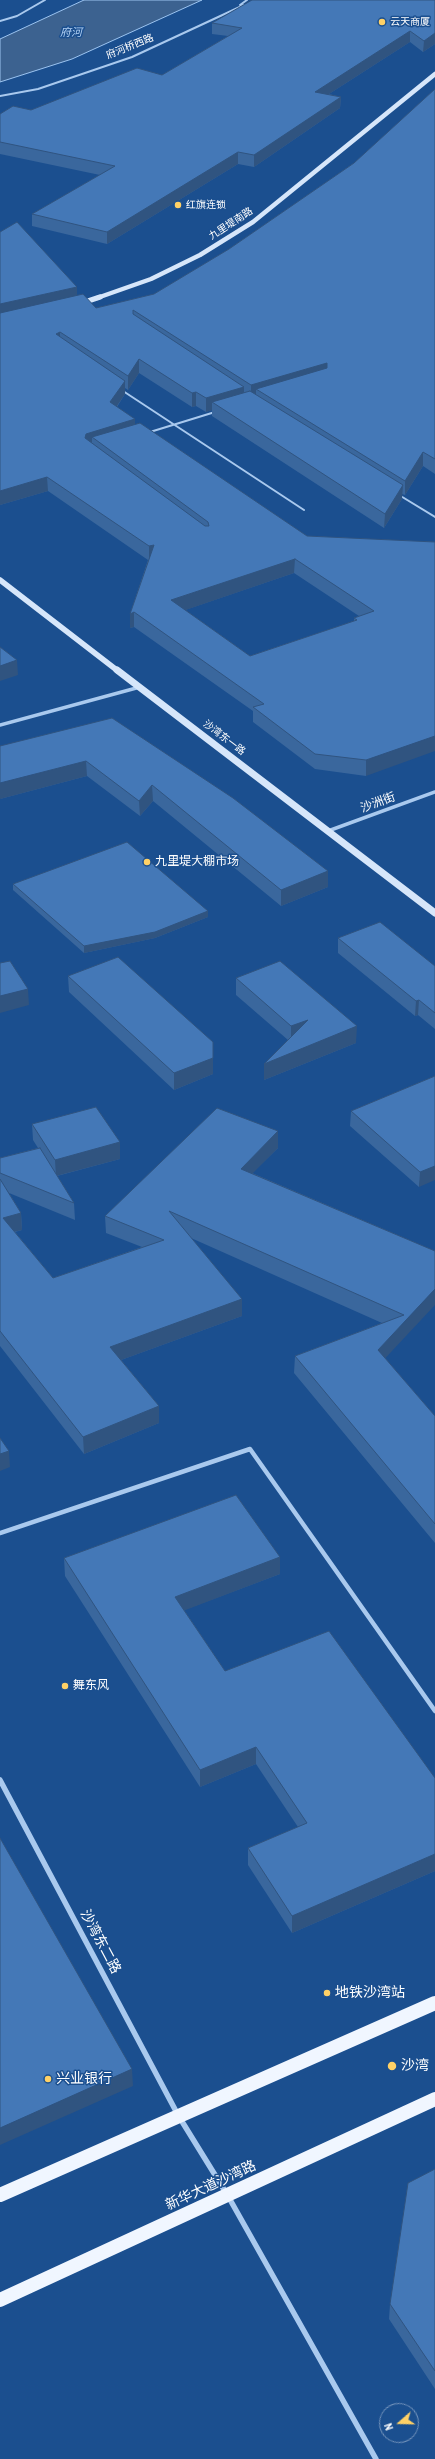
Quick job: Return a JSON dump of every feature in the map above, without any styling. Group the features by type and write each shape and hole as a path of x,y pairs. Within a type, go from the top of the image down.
{"main road":[{"path":"0,2195 435,2003"},
{"name":"新华大道沙湾路","path":"0,2300 228,2196 435,2099"}],"street":[{"path":"0,21 17,16 45,0"},
{"path":"236,8 247,0"},
{"name":"府河桥西路","path":"0,96 38,89 132,57 236,8 249,4"},
{"name":"九里堤南路","path":"76,305 151,279 200,255 253,222 435,74"},
{"name":"沙湾东一路","path":"0,580 435,913"},
{"path":"0,725 140,687"},
{"name":"沙洲街","path":"328,831 435,792"},
{"path":"0,1533 250,1450 435,1711"},
{"name":"沙湾东二路","path":"0,1780 178,2116 228,2196 376,2459"}],"lane":[{"path":"122,390 304,510"},
{"path":"145,433 216,412"},
{"path":"397,494 435,517"}],"water":[{"name":"府河","path":"84,0 202,0 72,59 0,82 0,39"}],"building":[{"path":"252,0 435,0 435,33 424,41 410,31 315,92 341,97 254,155 238,152 107,232 32,214 115,166 0,142 0,114 13,106 31,110 137,68 162,75 242,28 212,23"},
{"path":"435,89 435,459 423,452 405,481 256,389 327,368 327,363 251,385 133,310 133,314 244,387 206,398 196,392 192,393 139,359 128,376 60,332 56,334 125,381 110,402 135,419 86,434 85,438 205,526 209,526 208,522 92,437 140,423 307,536 435,542 435,736 366,760 315,754 253,707 264,704 134,612 130,614 154,545 149,546 47,477 0,491 0,313 83,294 96,308 154,294 229,249 354,163","holes":["295,559 374,611 354,618 357,620 250,656 171,600"]},
{"path":"17,222 77,287 0,304 0,232"},
{"path":"250,391 403,485 385,514 212,402"},
{"path":"0,647 17,660 0,666"},
{"path":"112,718 233,798 328,871 281,890 152,785 139,801 86,761 0,783 0,746"},
{"name":"九里堤大棚市场","path":"127,842 208,911 155,932 84,946 13,884"},
{"path":"380,922 435,966 435,1013 419,1000 416,1001 338,938"},
{"path":"118,957 213,1042 213,1058 174,1073 68,976"},
{"path":"10,961 28,989 0,996 0,963"},
{"path":"280,961 357,1026 264,1064 308,1020 291,1026 236,978"},
{"path":"435,1076 435,1166 420,1172 351,1111"},
{"path":"96,1107 120,1142 55,1160 32,1124"},
{"path":"217,1108 278,1131 241,1169 435,1251 435,1289 378,1350 435,1416 435,1524 295,1356 404,1315 169,1211 242,1299 110,1347 159,1406 83,1437 0,1331 0,1179 21,1213 3,1218 53,1278 164,1240 105,1216"},
{"path":"40,1148 74,1203 0,1173 0,1158"},
{"path":"0,1438 9,1451 0,1454"},
{"path":"236,1495 280,1557 175,1597 225,1671 329,1631 435,1778 435,1854 292,1916 248,1848 307,1823 256,1747 200,1770 64,1558"},
{"path":"0,1838 132,2069 0,2128"},
{"path":"435,2169 435,2371 390,2304 408,2183"}],"place":[{"name":"云天商厦","path":"382,22"},
{"name":"红旗连锁","path":"178,205"},
{"name":"九里堤大棚市场","path":"147,862"},
{"name":"舞东风","path":"65,1686"},
{"name":"地铁沙湾站","path":"327,1993"},
{"name":"沙湾","path":"392,2066"},
{"name":"兴业银行","path":"48,2079"}]}
